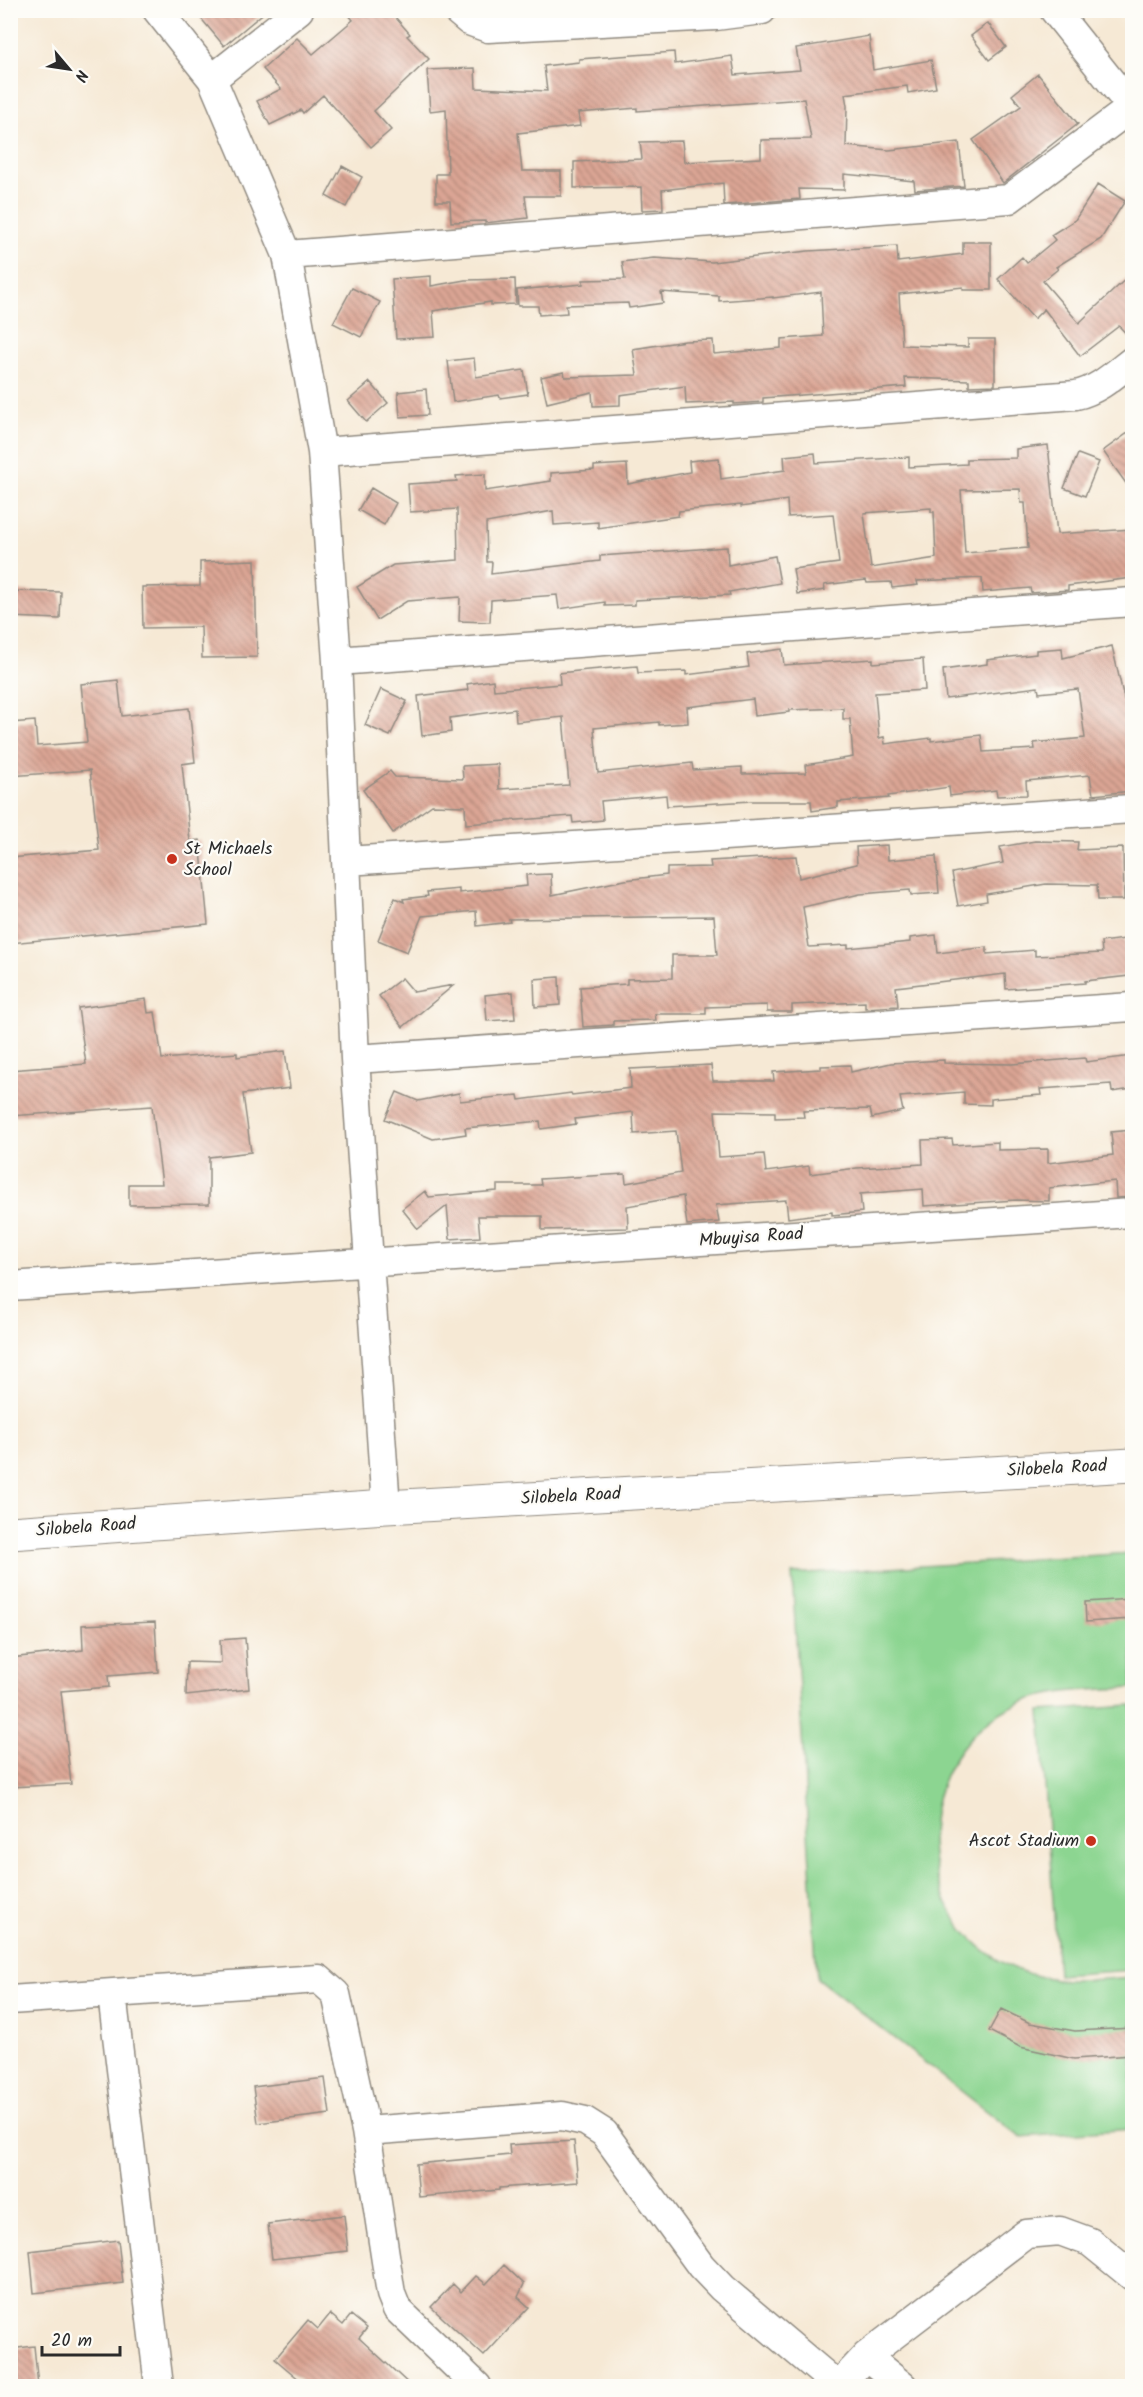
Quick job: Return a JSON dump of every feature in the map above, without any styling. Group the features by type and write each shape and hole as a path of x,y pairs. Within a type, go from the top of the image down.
{"street":[{"path":"157,10 212,80 287,255 322,452 337,661 355,1059 386,1507"},
{"path":"212,80 299,10"},
{"path":"456,10 469,21 488,28 716,16 762,10"},
{"path":"287,255 1009,199 1132,108 1054,10"},
{"path":"322,452 1076,395 1099,386 1132,361"},
{"path":"337,661 1132,602"},
{"path":"347,861 1132,809"},
{"path":"355,1059 1132,1007"},
{"name":"Mbuyisa Road","path":"10,1286 1132,1213"},
{"name":"Silobela Road","path":"10,1533 386,1507 1132,1465"},
{"path":"10,2000 320,1979 336,1994 366,2131 391,2294 397,2309 477,2386"},
{"path":"112,1994 159,2386"},
{"path":"366,2131 562,2116 585,2121 604,2133 702,2266 722,2288 838,2386 866,2356 1026,2234 1060,2231 1089,2242 1132,2276"},
{"path":"866,2356 903,2386"}],"green space":[{"path":"1132,1553 1132,1688 1061,1693 1020,1703 982,1726 955,1758 938,1795 932,1835 937,1876 952,1913 978,1945 1016,1969 1030,1974 1074,1980 1132,1977 1132,2129 1020,2137 817,1978 792,1574"},
{"name":"Ascot Stadium","path":"1132,1705 1132,1970 1058,1975 1040,1711"}],"building":[{"path":"194,10 267,10 224,46"},
{"path":"345,10 389,10 410,34 407,36 429,59 374,111 391,130 371,147 323,95 303,113 301,110 270,125 257,101 281,89 263,69 297,38 313,54 353,20"},
{"path":"988,23 1006,47 989,60 971,36"},
{"path":"869,36 873,70 931,60 936,88 908,93 907,86 845,94 846,146 889,150 959,142 964,186 915,190 914,181 844,174 844,190 799,189 800,199 724,205 723,183 662,190 663,209 642,210 641,187 574,188 574,162 642,159 640,142 682,141 684,162 761,158 761,140 811,139 804,99 578,113 580,126 518,133 522,171 561,171 561,196 525,196 528,218 485,223 485,221 451,222 450,201 436,201 436,174 448,174 446,109 430,111 427,70 475,68 476,88 547,91 544,66 579,62 579,59 674,52 675,64 732,56 735,75 800,70 796,48"},
{"path":"1038,74 1078,124 1003,183 973,140 1021,106 1012,95"},
{"path":"342,166 362,177 346,207 326,196"},
{"path":"1098,184 1125,201 1101,239 1056,267 1058,269 1043,281 1079,323 1132,273 1132,340 1119,326 1080,356 1044,309 1034,319 998,279 1022,257 1027,263 1055,240 1051,235 1075,220"},
{"path":"963,242 991,242 991,290 963,290 963,287 899,294 902,345 968,347 968,339 995,339 995,385 969,386 969,380 905,378 906,387 763,398 763,402 734,404 734,402 686,404 685,386 620,395 620,405 593,406 592,392 547,403 541,377 564,372 565,377 637,375 633,349 685,341 713,340 714,354 781,348 781,339 823,336 821,292 719,301 719,296 661,292 663,303 629,308 628,303 566,305 567,313 539,315 538,306 518,306 517,290 583,284 583,280 625,279 622,262 654,258 712,262 808,251 897,246 898,262 963,254"},
{"path":"431,276 431,286 465,280 515,279 516,304 491,305 491,302 433,311 435,337 396,339 392,279"},
{"path":"352,288 380,302 361,337 333,323"},
{"path":"474,358 476,377 524,370 528,394 500,398 499,395 453,402 448,361"},
{"path":"370,382 388,403 366,422 348,401"},
{"path":"426,389 428,415 400,417 398,392"},
{"path":"1132,430 1132,492 1103,451"},
{"path":"1048,445 1057,534 1132,529 1132,578 1068,586 1068,590 1031,593 1030,588 983,592 982,578 917,581 918,585 892,588 891,582 867,583 866,580 824,585 825,590 797,594 793,569 839,563 833,514 788,517 787,500 741,507 741,505 679,511 678,516 598,528 598,522 554,525 553,511 486,523 487,562 492,562 491,574 600,561 600,556 727,547 728,565 775,556 780,583 729,592 730,595 635,600 635,605 605,606 605,602 559,609 557,595 491,600 490,622 459,621 460,597 407,601 377,620 357,587 393,565 458,560 457,509 410,512 408,484 457,481 456,476 485,474 485,491 551,481 551,473 594,470 594,466 627,464 628,484 690,472 689,461 719,458 721,479 785,470 784,456 815,453 816,463 909,457 909,467 967,464 967,459 1016,458 1016,449","holes":["1020,489 1021,503 1025,503 1028,548 965,553 961,490","931,508 931,512 934,512 936,558 871,568 864,513"]},
{"path":"1078,454 1099,462 1085,496 1064,488"},
{"path":"371,488 396,503 384,525 358,510"},
{"path":"255,560 257,657 202,658 201,627 143,628 142,587 200,586 200,562"},
{"path":"10,591 61,592 60,619 10,617"},
{"path":"1112,646 1128,716 1132,715 1132,791 1093,795 1090,775 1026,781 1027,795 997,796 996,790 950,796 949,787 888,796 889,798 838,802 838,807 812,811 811,801 752,801 667,806 666,795 601,801 603,820 573,823 572,816 466,824 465,806 432,805 393,833 363,790 390,771 395,777 463,779 462,766 498,764 499,789 569,785 563,717 516,722 515,709 450,718 451,732 422,736 418,696 468,690 467,684 493,680 494,690 560,684 559,673 637,666 638,673 686,671 686,675 749,667 747,654 782,649 784,665 873,659 873,663 923,659 925,690 875,693 879,738 884,737 885,744 981,735 983,752 1035,749 1034,743 1085,738 1078,689 1039,693 1038,687 946,699 943,670 987,664 987,660 1036,654 1036,650 1062,648 1063,658","holes":["753,699 755,716 789,712 789,710 843,708 843,719 850,719 853,757 805,765 806,773 742,774 742,767 693,770 692,763 598,773 594,728 659,722 659,725 688,723 687,707"]},
{"path":"118,680 122,716 189,708 195,762 182,764 190,841 200,840 208,924 10,943 10,858 99,850 90,770 10,776 10,723 35,721 37,746 87,742 81,684"},
{"path":"381,689 407,701 390,736 365,725"},
{"path":"1035,841 1078,842 1077,850 1123,848 1124,900 1098,900 1097,885 1046,884 986,894 987,901 958,906 952,873 1003,863 1000,847"},
{"path":"887,845 888,860 936,856 939,893 911,895 910,890 860,894 803,907 809,947 848,945 848,948 910,942 910,938 936,935 938,953 987,947 987,954 1035,950 1035,956 1102,953 1101,942 1125,939 1129,976 1085,981 1085,983 1006,989 1005,974 896,987 898,1006 865,1008 865,1002 792,1005 792,1012 767,1012 767,1005 706,1007 706,1014 655,1014 656,1020 613,1021 613,1025 583,1027 580,987 627,984 627,979 672,978 672,955 717,955 714,916 509,919 510,922 477,926 476,911 422,916 407,952 378,940 395,898 404,902 403,899 428,896 427,892 459,889 459,893 527,886 526,875 551,874 552,895 625,880 667,875 667,868 711,867 710,861 796,856 799,878 857,864 856,847"},
{"path":"559,977 560,1005 535,1007 534,979"},
{"path":"402,978 414,992 454,985 403,1027 379,996"},
{"path":"513,992 515,1019 487,1021 485,995"},
{"path":"146,999 148,1013 155,1012 162,1059 237,1053 237,1057 285,1051 290,1088 243,1094 251,1152 209,1157 209,1204 129,1205 129,1184 162,1184 152,1106 10,1116 10,1070 86,1064 78,1008"},
{"path":"1131,1056 1132,1089 1112,1092 1111,1084 1040,1089 1041,1095 991,1099 991,1105 964,1104 964,1092 900,1097 903,1111 872,1118 870,1109 803,1111 804,1117 775,1118 775,1112 715,1111 719,1157 764,1154 766,1172 809,1166 810,1174 857,1168 923,1164 922,1140 952,1139 953,1145 998,1142 998,1150 1048,1149 1048,1163 1113,1155 1111,1132 1132,1130 1132,1197 1116,1198 1115,1181 1049,1188 1049,1201 1016,1200 924,1206 923,1189 860,1194 862,1212 832,1215 832,1212 788,1218 786,1200 716,1205 719,1222 687,1225 683,1196 627,1206 628,1228 542,1230 542,1216 478,1216 480,1237 450,1239 447,1206 418,1229 402,1209 425,1191 429,1197 497,1191 497,1185 541,1185 540,1179 625,1174 626,1183 681,1173 676,1131 634,1134 633,1112 575,1119 576,1124 541,1129 540,1121 465,1128 466,1134 433,1139 385,1119 397,1092 418,1101 459,1093 460,1101 518,1095 519,1100 571,1093 572,1095 631,1088 630,1069 711,1065 713,1081 774,1081 773,1072 821,1069 821,1066 850,1065 851,1072 891,1063 944,1060 944,1063 1012,1064 1085,1058 1086,1062"},
{"path":"1132,1599 1132,1619 1086,1622 1085,1602"},
{"path":"155,1622 158,1672 108,1676 109,1687 61,1691 71,1784 10,1787 10,1658 83,1650 82,1625"},
{"path":"245,1638 249,1689 186,1696 187,1662 221,1663 220,1640"},
{"path":"1001,2009 1030,2023 1075,2031 1132,2028 1132,2055 1074,2059 1020,2047 989,2031"},
{"path":"325,2078 330,2114 258,2123 253,2087"},
{"path":"574,2141 578,2182 419,2197 416,2164 510,2155 509,2145"},
{"path":"344,2215 348,2251 272,2259 268,2224"},
{"path":"118,2240 123,2283 34,2293 30,2251"},
{"path":"504,2265 524,2284 518,2297 529,2307 484,2356 431,2307 453,2284 461,2292 476,2276 486,2284"},
{"path":"330,2314 343,2325 351,2315 367,2328 359,2338 411,2386 307,2386 275,2359 308,2320 318,2329"},
{"path":"34,2346 38,2386 10,2386 10,2349"}],"place":[{"name":"St Michaels School","path":"172,859"},
{"name":"Ascot Stadium","path":"1091,1841"}]}
